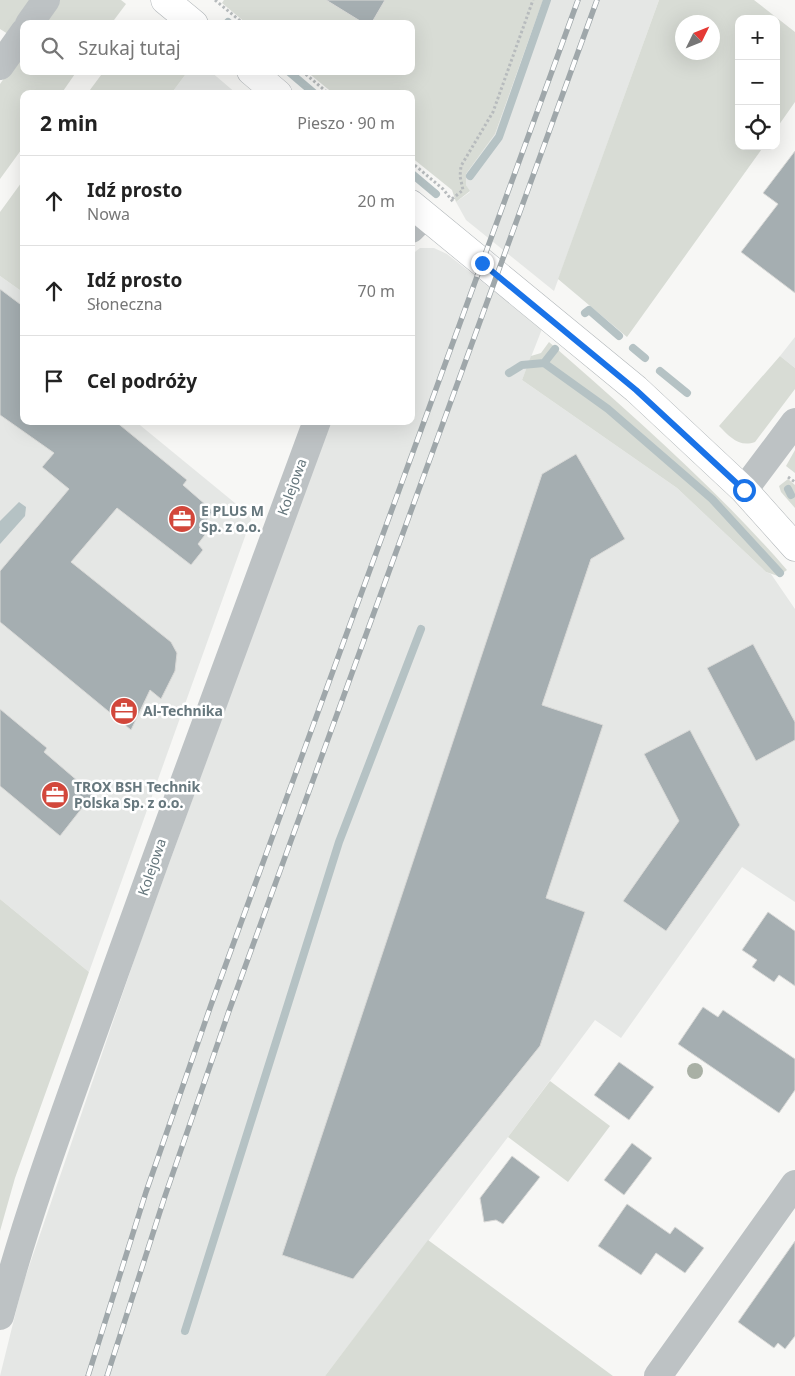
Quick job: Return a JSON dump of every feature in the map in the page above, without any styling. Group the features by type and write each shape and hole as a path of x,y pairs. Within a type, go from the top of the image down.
{"main road":[{"path":"165,0 189,20"},
{"path":"256,75 273,90"},
{"path":"416,216 610,368 744,490 795,547"}],"street":[{"path":"32,20 46,0"},
{"path":"0,66 20,38"},
{"path":"744,490 795,422"},
{"name":"Kolejowa","path":"0,1316 26,1227 58,1130 168,822 316,425"},
{"path":"658,1376 795,1184"}],"path":[{"path":"215,0 239,20"},
{"path":"452,199 463,190 460,166 493,112 533,0"},
{"path":"307,75 324,90"},
{"path":"415,165 444,189"}],"shaded area":[{"path":"0,0 33,0 8,34 0,29"},
{"path":"58,0 121,0 126,4 114,20 44,20"},
{"path":"224,0 543,0 495,134 466,174 466,185 470,191 456,202 452,190 415,160 415,90 329,90 311,75 415,75 415,20 242,20 222,3"},
{"path":"543,0 659,0 554,291 466,220 456,202 470,192 466,185 466,174 495,134"},
{"path":"659,0 754,0 773,15 735,15 735,150 761,150 627,337 558,279"},
{"path":"780,20 795,32 795,102 780,123"},
{"path":"20,55 20,75 74,75 64,90 20,90 20,152 0,179 0,84"},
{"path":"101,75 185,75 174,90 90,90"},
{"path":"185,75 215,75 232,90 174,90"},
{"path":"20,184 20,290 0,276 0,212"},
{"path":"420,248 434,248 447,254 542,329 522,380 677,488 766,572 771,574 795,609 795,902 742,867 621,1038 595,1020 325,1376 0,1376 22,1287 139,946 329,425 415,425 415,252"},
{"path":"0,276 20,290 20,425 140,425 252,517 89,972 0,899"},
{"path":"795,337 795,368 780,356"},
{"path":"549,342 642,424 702,481 760,539 787,570 778,576 766,572 677,488 522,380 531,356 541,353"},
{"path":"780,356 795,368 795,389 755,442 744,443 735,440 719,426"},
{"path":"795,450 795,473 786,466"},
{"path":"788,479 795,485 795,508 781,492 779,486"},
{"path":"19,502 26,507 25,516 0,544 0,521"},
{"path":"0,899 89,972 15,1178 0,1231"},
{"path":"550,1081 610,1126 568,1182 508,1137"},
{"path":"428,1240 613,1376 325,1376"}],"building":[{"path":"326,0 385,0 373,20 358,20"},
{"path":"795,151 795,293 741,252 778,204 763,193"},
{"path":"0,289 20,304 20,425 120,425 187,480 183,485 214,512 202,526 208,531 198,544 203,550 191,565 117,508 71,562 171,642 177,653 175,671 161,699 150,690 131,730 0,622 0,571 69,489 42,467 54,453 0,415"},
{"path":"576,454 625,539 591,559 542,705 603,725 546,898 585,912 540,1046 353,1279 282,1255 542,474"},
{"path":"753,644 795,722 795,740 756,761 707,668"},
{"path":"0,709 47,748 44,752 93,794 60,836 0,786"},
{"path":"690,730 740,825 666,931 623,901 679,821 644,754"},
{"path":"768,912 795,931 795,986 779,975 774,982 752,967 757,960 742,950"},
{"path":"703,1007 718,1017 723,1010 795,1059 795,1090 779,1113 678,1044"},
{"path":"619,1062 654,1087 629,1120 594,1095"},
{"path":"632,1143 652,1158 624,1195 604,1180"},
{"path":"512,1156 540,1177 503,1224 496,1220 484,1222 480,1198"},
{"path":"627,1204 670,1234 675,1227 704,1248 685,1273 656,1253 641,1275 598,1246"},
{"path":"795,1241 795,1336 785,1349 778,1343 774,1348 738,1322"}],"waterway":[{"path":"470,176 499,137 547,0"},
{"path":"293,75 310,90"},
{"path":"415,176 436,194"},
{"path":"585,313 589,310 619,336"},
{"path":"633,348 645,358"},
{"path":"509,373 522,365 544,363 555,349"},
{"path":"544,363 608,409 712,499 780,573"},
{"path":"660,371 687,393"},
{"path":"788,489 791,495"},
{"path":"185,1331 339,842 421,629"}],"railway":[{"path":"88,1376 146,1192 211,1005 578,0"},
{"path":"107,1376 165,1196 229,1011 597,0"}],"place":[{"name":"E PLUS M Sp. z o.o.","path":"182,519"},
{"name":"Al-Technika","path":"124,711"},
{"name":"TROX BSH Technik Polska Sp. z o.o.","path":"55,795"}],"route":[{"path":"482,263 636,390 744,490"}]}
